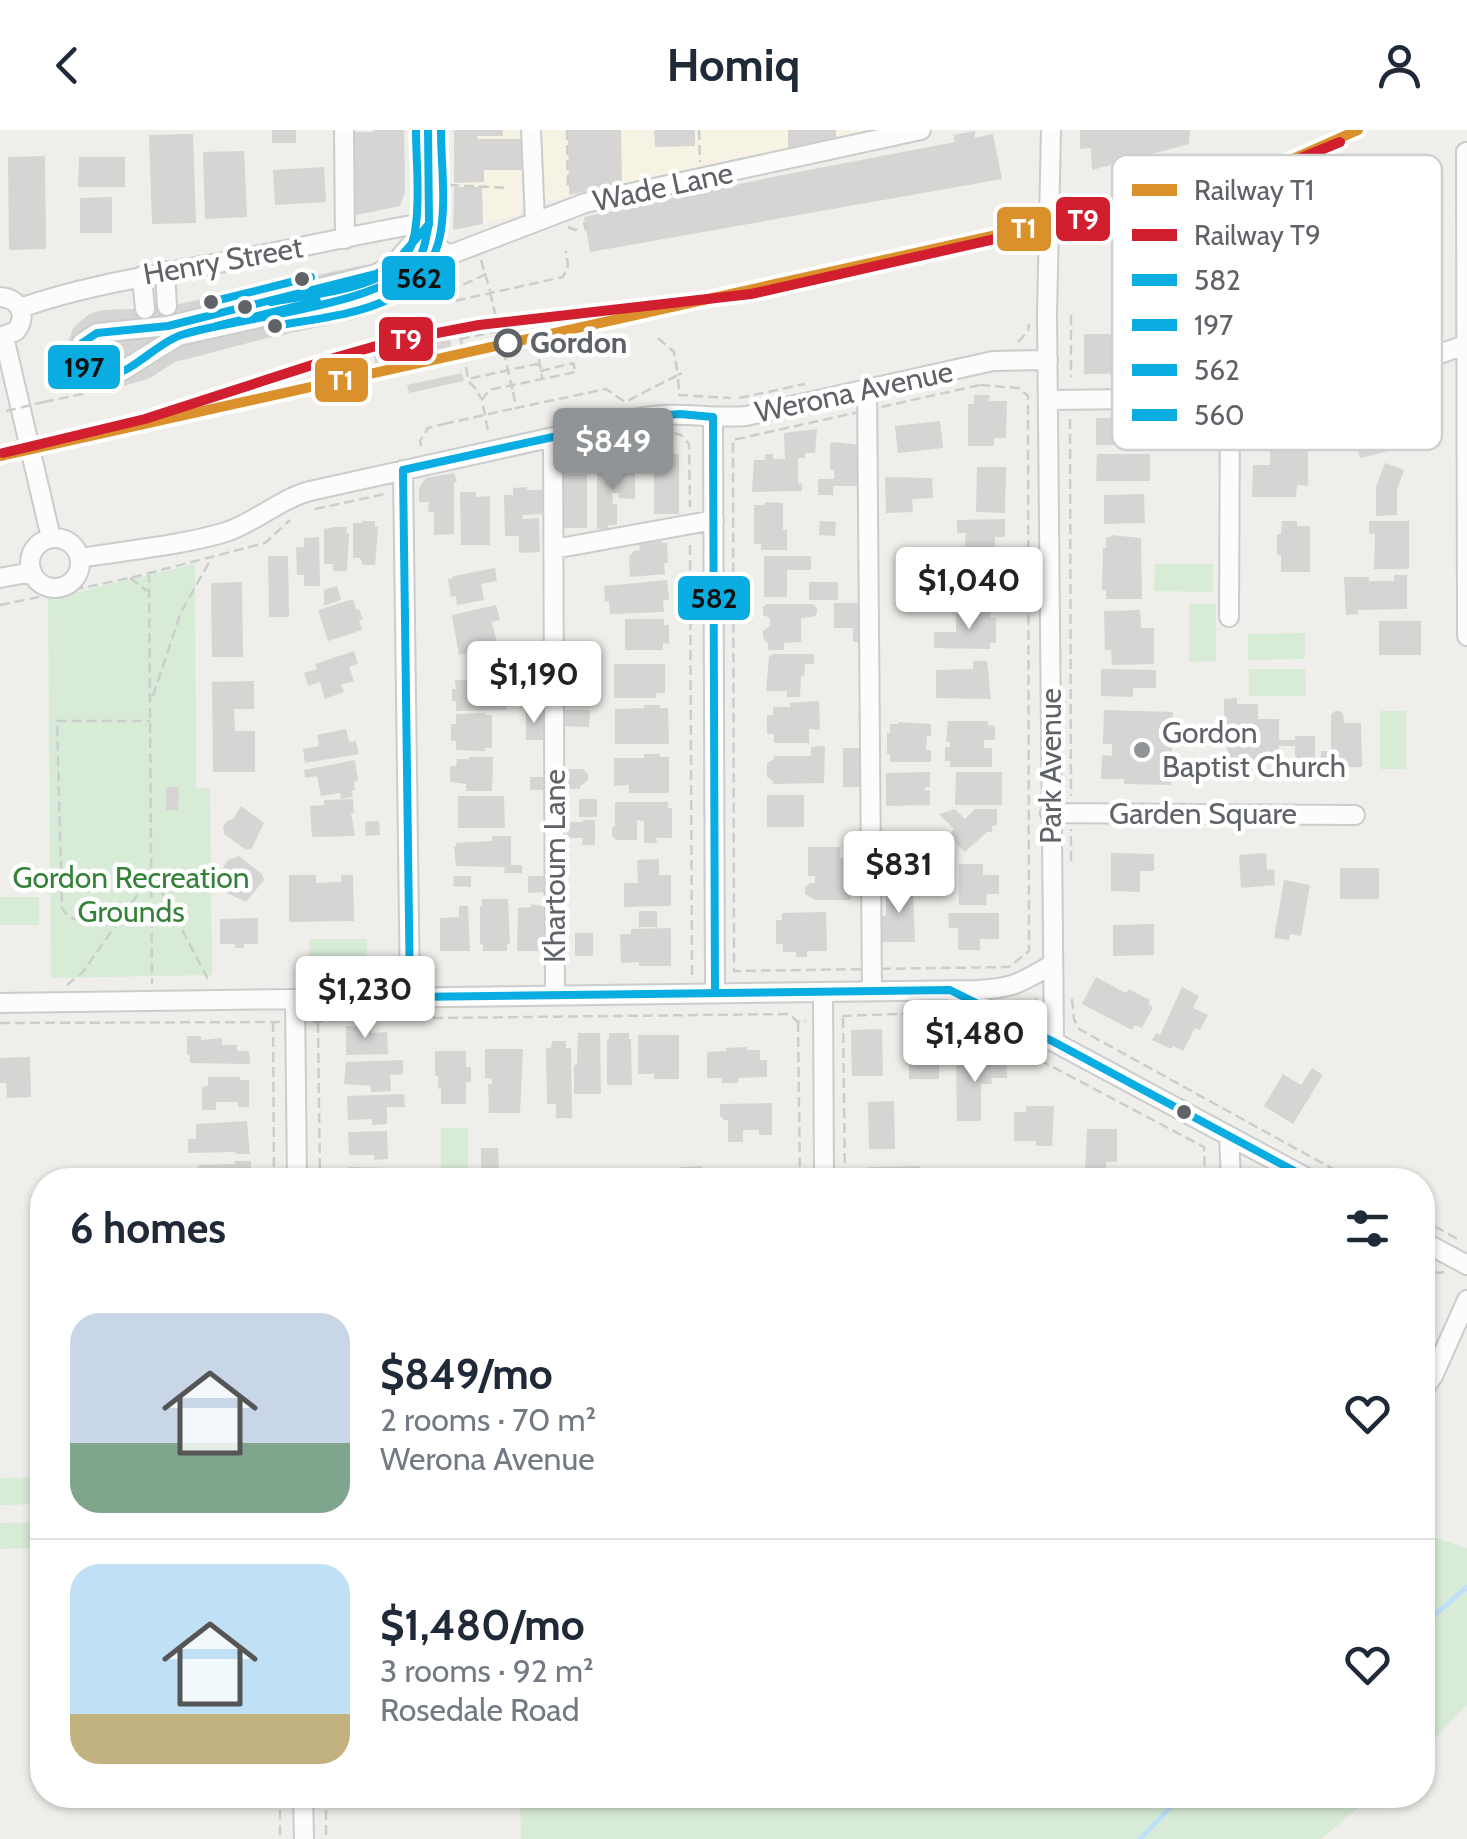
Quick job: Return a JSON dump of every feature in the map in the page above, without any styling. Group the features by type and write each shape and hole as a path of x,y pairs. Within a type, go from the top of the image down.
{"street":[{"path":"344,130 346,238"},
{"path":"428,130 429,224 422,254 397,280 377,290 178,336 122,371 107,376 95,377 82,366 82,343 97,333 168,326 376,274 395,263 429,224"},
{"path":"532,130 534,221"},
{"name":"Wade Lane","path":"429,224 439,249 449,254 572,207 920,130"},
{"name":"Park Avenue","path":"1052,130 1048,360 1054,1042"},
{"path":"1466,152 1467,636"},
{"name":"Henry Street","path":"20,308 165,271 429,224"},
{"path":"165,271 166,306"},
{"path":"142,276 145,310"},
{"path":"0,296 12,299 22,314 20,326 10,335 2,336 51,538"},
{"path":"1442,354 1466,344"},
{"name":"Werona Avenue","path":"80,558 226,532 261,517 298,494 662,414 746,416 992,361 1048,360"},
{"path":"867,388 872,991"},
{"path":"1049,400 1112,399"},
{"path":"713,416 715,993"},
{"name":"Khartoum Lane","path":"553,437 555,995"},
{"path":"1230,450 1230,617"},
{"path":"403,470 410,997"},
{"path":"554,550 714,520"},
{"path":"51,538 68,541 80,558 78,574 62,587 46,587 32,572 30,562 35,548 51,538"},
{"path":"0,578 32,572"},
{"name":"Garden Square","path":"1050,813 1355,815"},
{"path":"0,1002 1001,989 1025,981 1053,964"},
{"path":"950,990 1289,1168"},
{"path":"823,992 824,1168"},
{"path":"295,999 297,1168"},
{"path":"1229,1136 1237,1168"},
{"path":"1435,1247 1467,1264"},
{"path":"1435,1372 1467,1300"},
{"path":"303,1808 304,1839"}],"path":[{"path":"567,130 572,207"},
{"path":"699,130 701,174"},
{"path":"449,185 508,188"},
{"path":"440,278 450,302 563,277 568,266 566,251"},
{"path":"481,260 516,408"},
{"path":"446,293 486,274"},
{"path":"530,310 534,335"},
{"path":"1070,314 1072,378"},
{"path":"1018,342 1028,331 1030,315"},
{"path":"457,321 462,350"},
{"path":"460,339 533,324"},
{"path":"658,338 674,352 680,395 735,398 807,384"},
{"path":"539,359 543,379"},
{"path":"482,400 489,390 576,372 574,363 541,371"},
{"path":"468,379 537,364 541,371"},
{"path":"466,367 470,384 482,400 488,431"},
{"path":"421,446 428,428 606,389 626,402 680,374"},
{"path":"6,412 94,390"},
{"path":"1009,967 1029,951 1028,396"},
{"path":"1070,413 1071,870"},
{"path":"633,438 673,432 689,444 692,992"},
{"path":"733,440 734,971"},
{"path":"151,702 181,612 213,556"},
{"path":"150,573 152,1000"},
{"path":"130,578 148,592"},
{"path":"120,920 112,914 104,922 96,918 76,921 66,916 62,908 57,721 151,721"},
{"path":"46,1002 82,973 152,874"},
{"path":"152,874 219,1000"},
{"path":"1071,986 1074,1019 1080,1029 1331,1168"},
{"path":"1017,1010 1038,998"},
{"path":"844,1168 841,1016 948,1012 1204,1147 1205,1168"},
{"path":"0,1023 789,1014 798,1022 808,1021"},
{"path":"272,1022 274,1168"},
{"path":"318,1022 320,1168"},
{"path":"798,1022 800,1168"},
{"path":"1435,1226 1467,1244"},
{"path":"280,1808 280,1839"},
{"path":"326,1808 326,1839"}],"shaded area":[{"path":"454,130 523,130 522,210 517,216 453,230"},
{"path":"537,130 869,130 550,201 540,196"}],"green space":[{"name":"Gordon Recreation Grounds","path":"195,564 196,788 210,788 212,975 51,978 48,599"},
{"path":"1155,564 1213,564 1213,592 1154,591"},
{"path":"1189,604 1216,604 1216,661 1189,662"},
{"path":"1305,633 1305,659 1248,660 1248,634"},
{"path":"1249,669 1305,669 1306,696 1249,696"},
{"path":"1380,711 1406,711 1406,769 1380,769"},
{"path":"0,897 39,897 39,925 0,925"},
{"path":"309,939 367,939 367,965 309,965"},
{"path":"441,1128 468,1128 468,1168 441,1168"},
{"path":"30,1477 30,1504 0,1505 0,1478"},
{"path":"30,1522 30,1548 0,1549 0,1523"},
{"path":"1435,1538 1467,1548 1467,1705 1435,1738"},
{"path":"520,1808 1358,1808 1321,1839 521,1839"}],"building":[{"path":"272,130 296,130 296,143 272,143"},
{"path":"404,130 405,192 400,206 352,216 352,132"},
{"path":"454,130 503,130 503,136 477,136 522,139 523,170 484,170 484,182 454,183"},
{"path":"568,130 621,130 622,184 569,195"},
{"path":"654,130 695,130 695,146 655,147"},
{"path":"788,130 836,130 836,139 788,152"},
{"path":"1080,130 1190,130 1189,144 1148,155 1112,155 1112,165 1092,170 1091,148 1080,149"},
{"path":"975,131 975,138 993,134 1002,179 590,252 584,217 955,142 953,135"},
{"path":"193,134 196,223 152,224 149,135"},
{"path":"244,151 247,217 205,219 203,152"},
{"path":"45,156 46,249 9,250 8,157"},
{"path":"79,157 125,157 125,187 78,187"},
{"path":"324,167 326,202 275,205 273,170"},
{"path":"454,187 482,187 483,224 453,230"},
{"path":"112,197 112,233 80,233 80,198"},
{"path":"365,265 385,307 356,319 175,362 150,378 107,391 88,387 74,376 68,363 67,346 73,328 89,314 160,308"},
{"path":"447,325 452,350 376,367 371,342"},
{"path":"1084,334 1112,334 1112,374 1084,374"},
{"path":"462,373 464,381 409,393 407,385"},
{"path":"974,395 990,395 989,401 1007,401 1006,438 994,438 994,446 968,446 968,404 974,404"},
{"path":"1096,418 1112,418 1112,445 1096,445"},
{"path":"940,421 943,448 898,453 895,426"},
{"path":"817,429 815,453 798,458 798,484 802,483 802,491 752,492 754,460 765,460 765,454 785,459 784,433"},
{"path":"833,442 859,445 859,486 833,486 833,495 818,495 818,479 834,479 834,470 830,470"},
{"path":"1270,450 1308,450 1308,486 1297,485 1296,497 1252,497 1253,465 1270,465"},
{"path":"1358,450 1389,450 1389,451 1360,458"},
{"path":"654,454 679,454 679,514 654,514"},
{"path":"1097,454 1150,454 1150,481 1096,481"},
{"path":"1385,463 1404,470 1397,490 1397,515 1376,516 1376,487"},
{"path":"597,467 623,471 635,467 635,499 619,498 619,493 612,493 613,504 617,504 617,525 608,525 609,529 597,529"},
{"path":"977,467 1006,467 1005,513 976,512"},
{"path":"454,473 454,534 434,535 434,512 428,512 429,502 419,502 419,488 426,478"},
{"path":"562,474 587,474 587,528 562,528"},
{"path":"885,477 932,478 933,498 912,499 913,512 886,513"},
{"path":"513,488 543,490 543,514 523,515 523,519 539,518 540,552 519,553 519,536 505,536 504,495 513,495"},
{"path":"460,492 490,496 490,545 461,545"},
{"path":"1144,494 1145,523 1104,524 1104,495"},
{"path":"783,503 787,550 761,550 761,544 754,544 754,505"},
{"path":"1005,519 1005,537 995,537 994,559 964,555 966,533 957,533 957,520"},
{"path":"375,521 378,527 375,565 363,565 360,558 353,558 353,523"},
{"path":"820,521 836,522 835,536 819,535"},
{"path":"1282,521 1310,526 1310,572 1281,572 1277,534 1281,534"},
{"path":"1369,521 1409,521 1409,569 1374,569 1375,534 1369,534"},
{"path":"347,527 349,533 347,571 333,571 333,564 324,564 324,529"},
{"path":"319,537 320,586 304,586 304,575 297,575 296,547 304,547 304,538"},
{"path":"1106,537 1141,538 1142,599 1106,599 1106,590 1102,591 1103,548"},
{"path":"639,543 667,543 665,574 630,577 629,557 640,550"},
{"path":"268,556 288,556 289,617 269,617"},
{"path":"764,556 811,556 811,570 787,570 787,597 764,597"},
{"path":"495,568 497,581 481,584 484,600 457,605 456,596 451,597 448,579"},
{"path":"1004,570 1005,603 970,604 969,571"},
{"path":"1394,575 1407,575 1407,609 1358,610 1358,614 1346,615 1344,577 1394,581"},
{"path":"667,580 669,600 663,600 664,612 610,614 604,586"},
{"path":"242,582 243,657 212,657 211,583"},
{"path":"809,582 838,582 838,600 809,600"},
{"path":"337,586 341,600 324,606 324,590"},
{"path":"353,599 363,619 359,620 362,630 328,641 318,610"},
{"path":"834,603 864,603 864,642 853,642 853,628 834,628"},
{"path":"767,604 813,604 817,608 813,617 801,618 801,642 784,643 784,650 768,650 763,638 763,631 770,626 770,618 763,615"},
{"path":"496,605 500,620 492,622 498,647 459,655 452,615"},
{"path":"1140,610 1141,628 1154,628 1154,664 1112,665 1111,650 1105,650 1104,611"},
{"path":"990,612 991,618 996,618 996,643 990,643 990,649 934,648 934,632 956,632 956,613"},
{"path":"625,619 664,619 664,625 669,625 669,644 663,643 663,650 625,650"},
{"path":"1379,621 1421,621 1421,655 1379,655"},
{"path":"354,651 358,664 349,667 354,681 341,685 344,692 325,699 320,682 308,686 304,673 317,669 315,664"},
{"path":"814,654 814,664 805,664 801,676 800,697 787,697 787,691 766,691 769,656"},
{"path":"973,661 987,661 991,699 936,698 936,670 973,669"},
{"path":"614,664 665,664 665,693 656,693 656,698 614,698"},
{"path":"1101,669 1156,670 1156,688 1133,688 1133,697 1101,696"},
{"path":"511,671 511,683 489,684 489,696 506,696 507,710 456,711 456,701 452,701 455,680 489,680 489,672"},
{"path":"254,681 254,709 234,709 235,731 255,731 255,772 213,772 212,682"},
{"path":"1237,698 1237,704 1258,704 1258,719 1279,719 1279,740 1315,736 1315,760 1295,760 1295,746 1279,746 1279,760 1228,760 1224,745 1224,699"},
{"path":"819,701 820,730 809,729 809,743 774,743 774,734 767,734 767,715 773,715 773,707"},
{"path":"644,705 668,708 669,744 615,744 615,709"},
{"path":"563,710 590,710 589,727 563,726"},
{"name":"Gordon Baptist Church","path":"1104,710 1173,712 1171,785 1124,784 1124,779 1101,779 1102,755 1112,756 1112,744 1103,744"},
{"path":"526,711 543,711 543,740 526,740"},
{"path":"1335,711 1343,714 1344,723 1361,723 1362,767 1321,768 1321,751 1331,751 1331,715"},
{"path":"456,714 492,715 492,748 456,750 456,741 451,741 451,724 456,724"},
{"path":"948,721 988,721 988,725 995,726 995,740 984,740 984,748 992,748 992,767 950,767 950,761 945,761 945,747 950,747 950,742 946,742"},
{"path":"890,724 931,724 926,750 931,750 931,762 890,762 887,733"},
{"path":"346,729 349,742 356,741 359,754 305,763 303,749 319,746 317,735"},
{"path":"825,746 824,783 773,784 767,777 767,763 774,756 811,756 811,747"},
{"path":"843,748 861,748 862,787 843,787"},
{"path":"644,754 669,757 669,793 629,793 629,785 614,786 614,758 644,758"},
{"path":"493,757 492,791 466,791 466,784 450,782 450,766 456,766 457,759"},
{"path":"355,760 358,780 354,782 353,797 341,799 340,793 321,796 317,776 305,778 304,770"},
{"path":"562,769 583,769 588,780 580,789 569,789 562,786"},
{"path":"930,772 930,787 925,787 925,791 930,790 930,805 886,806 886,773"},
{"path":"956,772 1002,772 1002,805 955,805"},
{"path":"530,777 544,777 544,790 530,790"},
{"path":"166,787 179,787 178,810 166,810"},
{"path":"767,795 804,795 804,827 767,827"},
{"path":"458,796 504,796 505,828 458,828"},
{"path":"353,799 355,836 312,837 310,806 324,805 324,800"},
{"path":"579,799 597,799 597,817 579,817"},
{"path":"615,802 668,802 668,808 672,808 672,838 644,843 644,821 637,820 637,840 615,840"},
{"path":"241,806 264,823 252,848 246,850 224,834 223,827"},
{"path":"955,809 965,819 975,809 997,809 997,825 965,852 948,836 954,829 939,814"},
{"path":"595,820 595,845 582,845 583,838 566,838 569,822"},
{"path":"379,821 380,835 366,836 365,822"},
{"path":"492,836 511,836 511,865 522,865 522,873 504,873 505,867 456,866 456,843 492,841"},
{"path":"937,836 952,843 947,854 932,848"},
{"path":"808,847 840,847 840,858 847,858 847,866 851,866 851,900 815,900 805,894 805,887 815,883 815,876 808,876"},
{"path":"1111,853 1154,854 1154,871 1140,871 1140,892 1111,891"},
{"path":"1266,853 1267,870 1274,869 1275,885 1241,888 1239,855"},
{"path":"239,856 264,880 246,902 220,890 225,882 222,869 228,860"},
{"path":"937,858 955,858 955,877 937,877"},
{"path":"659,859 659,875 671,875 671,906 624,907 624,883 638,883 637,860"},
{"path":"959,864 983,864 983,875 999,875 999,894 987,894 986,905 959,905"},
{"path":"1340,868 1379,868 1379,899 1340,899"},
{"path":"289,875 316,875 316,883 341,882 341,875 353,875 354,921 289,922"},
{"path":"454,876 471,876 471,887 453,886"},
{"path":"528,876 547,876 547,892 528,893"},
{"path":"1284,880 1310,885 1301,936 1290,934 1289,940 1274,938"},
{"path":"886,884 903,884 903,892 913,891 915,942 882,942"},
{"path":"482,899 508,899 507,951 483,951"},
{"path":"531,904 548,907 548,947 517,951 518,908 532,907"},
{"path":"459,906 468,906 470,951 440,951 440,918 459,917"},
{"path":"639,911 657,911 657,927 639,927"},
{"path":"826,912 827,951 807,951 807,957 796,957 796,952 783,952 783,944 776,944 776,920 782,920 782,913"},
{"path":"948,913 999,913 999,939 980,939 980,950 958,950 958,928 949,928"},
{"path":"258,918 258,944 235,948 235,944 220,944 220,919"},
{"path":"1154,924 1154,955 1113,956 1113,925"},
{"path":"671,928 671,966 621,963 620,934 631,934 631,929"},
{"path":"575,933 593,933 593,956 575,956"},
{"path":"1096,977 1150,1000 1148,1004 1153,1007 1142,1028 1135,1025 1132,1030 1082,1004"},
{"path":"1182,987 1199,996 1193,1008 1208,1015 1200,1030 1195,1028 1183,1051 1152,1040 1156,1033 1160,1035"},
{"path":"346,1026 371,1026 371,1033 387,1032 388,1054 346,1055"},
{"path":"917,1028 939,1031 939,1079 909,1079 909,1032 917,1032"},
{"path":"882,1029 883,1076 852,1076 851,1030"},
{"path":"578,1033 600,1033 601,1094 574,1094"},
{"path":"609,1033 629,1033 632,1085 607,1085"},
{"path":"638,1035 679,1035 679,1079 654,1079 654,1074 638,1074"},
{"path":"187,1036 201,1036 201,1040 222,1038 222,1045 237,1045 237,1051 249,1051 250,1064 190,1063"},
{"path":"552,1041 566,1041 566,1048 571,1048 572,1118 556,1118 556,1104 547,1104 546,1048 551,1048"},
{"path":"747,1047 760,1050 760,1060 767,1060 767,1077 738,1078 738,1083 707,1078 707,1052"},
{"path":"485,1049 523,1049 520,1113 489,1113 488,1084 492,1084 492,1079 485,1078"},
{"path":"435,1051 466,1051 471,1082 466,1082 466,1104 441,1104"},
{"path":"30,1057 31,1097 7,1098 6,1083 0,1083 0,1058"},
{"path":"1006,1059 1007,1078 991,1078 992,1084 981,1084 981,1121 957,1121 956,1064"},
{"path":"403,1060 403,1074 390,1075 391,1091 371,1092 371,1086 344,1084 346,1062"},
{"path":"1312,1068 1323,1075 1293,1124 1264,1106 1283,1074 1301,1085"},
{"path":"208,1077 249,1080 249,1107 238,1107 238,1102 216,1102 216,1110 202,1110 202,1087 208,1086"},
{"path":"404,1094 405,1107 387,1107 387,1124 372,1125 372,1119 348,1120 347,1096"},
{"path":"894,1101 895,1149 869,1149 868,1102"},
{"path":"772,1103 772,1135 743,1130 743,1142 728,1142 728,1120 720,1117 720,1104"},
{"path":"1026,1106 1054,1106 1052,1146 1014,1141 1014,1112 1026,1112"},
{"path":"247,1121 250,1154 188,1153 188,1139 196,1139 196,1124"},
{"path":"1087,1129 1117,1129 1117,1162 1106,1162 1106,1168 1085,1168"},
{"path":"387,1131 388,1159 349,1155 348,1132"},
{"path":"481,1148 498,1148 499,1168 481,1168"},
{"path":"251,1161 251,1168 198,1168 198,1165"}],"waterway":[{"path":"1435,1615 1467,1587"},
{"path":"1140,1839 1170,1808"}],"rail line":[{"name":"T1","path":"1302,155 1358,130"},
{"name":"T9","path":"1308,155 1340,142"},
{"name":"T1","path":"0,456 1112,209"},
{"name":"T9","path":"3,453 145,419 390,342 479,325 751,294 1112,213"}],"transit line":[{"name":"560","path":"271,302 360,285 392,270 403,260 416,224 416,130"},
{"name":"197","path":"428,130 429,224"},
{"name":"562","path":"275,326 378,304 419,277 433,257 441,230 441,130"},
{"name":"197","path":"429,224 418,260 401,276 375,289 308,308 181,335 108,376 93,375 85,368 82,343 97,333 168,326 376,274 395,263 429,224"},
{"name":"560","path":"211,302 311,277"},
{"name":"562","path":"217,326 317,301"},
{"name":"582","path":"715,993 713,417 644,417 403,470 410,997 950,990 1289,1168"}],"place":[{"name":"Gordon","path":"508,343"},
{"name":"Gordon Baptist Church","path":"1142,750"}]}
